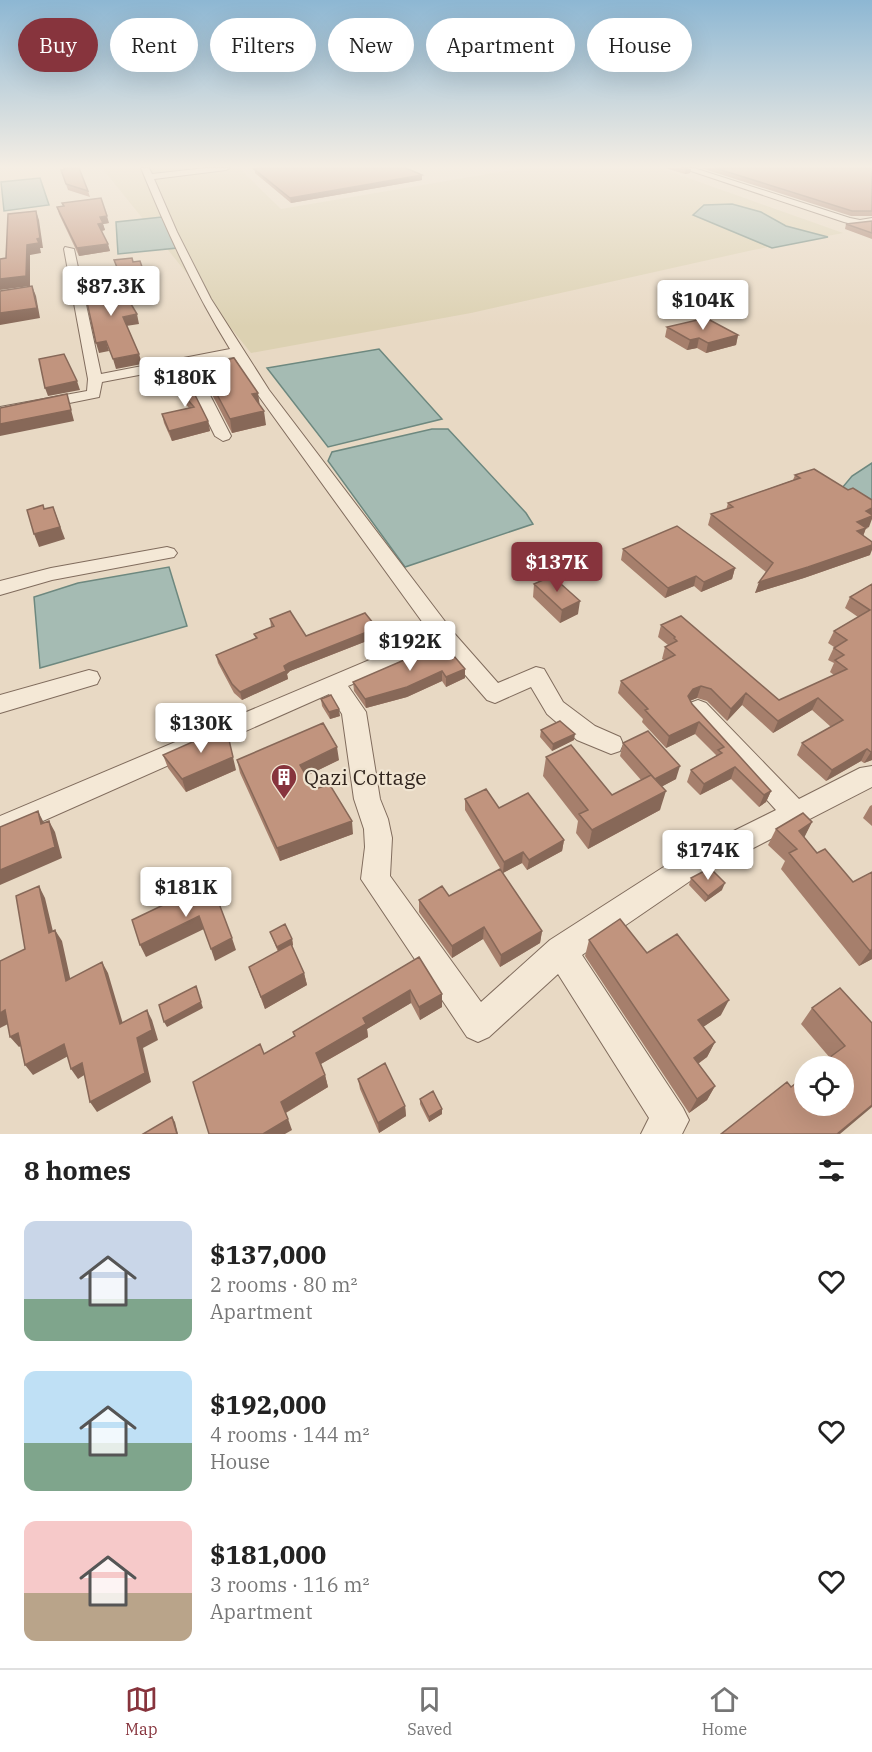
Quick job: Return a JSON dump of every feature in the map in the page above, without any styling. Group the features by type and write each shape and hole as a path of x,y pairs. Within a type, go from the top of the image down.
{"street":[{"path":"168,221 205,299 263,392 445,637 495,694 536,675 555,708 586,733 611,744"},
{"path":"850,221 860,224 872,221"},
{"path":"0,412 94,394 95,379 69,249"},
{"path":"95,379 237,352"},
{"path":"186,362 223,436"},
{"path":"0,588 51,574 167,553"},
{"path":"0,828 333,683 445,637"},
{"path":"0,704 89,678"},
{"path":"333,683 354,712 367,799 373,811 381,849 375,879 478,1026 561,951 683,870 869,776"},
{"path":"698,709 796,813"},
{"path":"561,951 671,1120 659,1134"}],"shaded area":[{"path":"145,221 809,221 843,233 753,250 471,313 251,353"}],"water":[{"path":"164,221 177,248 118,254 116,222"},
{"path":"707,221 777,221 786,226 828,237 772,248"},
{"path":"379,349 442,419 328,447 267,368"},
{"path":"432,429 448,429 526,513 533,524 405,567 328,461 332,452"},
{"path":"872,463 872,508 842,488 852,476"},
{"path":"169,567 187,626 40,668 34,597 78,583"}],"building":[{"path":"8,221 37,221 39,243 27,245 26,276 0,279 0,259 6,258"},
{"path":"64,221 102,221 103,223 98,224 108,244 77,248"},
{"path":"872,221 872,233 846,224"},
{"path":"132,258 133,262 140,261 148,284 125,287 114,260"},
{"path":"116,279 137,314 123,317 139,354 113,359 106,341 96,343 83,284"},
{"path":"32,286 37,308 0,313 0,291"},
{"path":"706,318 738,335 708,343 699,338 690,340 667,327"},
{"path":"64,354 77,381 45,388 39,359"},
{"path":"234,358 258,393 252,394 264,411 230,419 202,366"},
{"path":"185,375 208,421 169,431 162,414 194,407 170,379"},
{"path":"67,394 71,410 0,424 0,408"},
{"path":"814,469 848,490 853,488 872,500 872,508 866,511 872,516 857,522 866,528 857,531 872,542 872,545 759,582 773,563 711,514 733,507 728,503 800,478 795,475"},
{"path":"43,505 44,509 53,507 60,527 34,534 27,510"},
{"path":"677,526 735,568 704,582 696,576 668,588 623,549"},
{"path":"552,576 580,601 562,610 534,584"},
{"path":"872,584 872,751 867,749 832,770 802,743 843,720 818,698 778,721 746,693 731,709 711,689 701,686 693,689 688,696 692,704 771,791 764,795 735,767 704,784 691,770 722,753 718,750 724,747 699,722 669,736 645,710 648,709 621,681 675,655 665,647 677,641 661,625 681,616 779,700 847,669 835,660 844,655 834,648 847,640 834,631 870,610 850,597"},
{"path":"290,611 306,636 365,613 377,628 289,663 284,666 286,671 240,692 232,684 216,655 257,638 254,634 274,626 270,619"},
{"path":"442,642 465,669 446,677 442,671 407,687 365,699 353,682 425,651"},
{"path":"331,695 339,709 329,712 321,699"},
{"path":"560,721 575,734 553,744 541,730"},
{"name":"Qazi Cottage","path":"323,723 337,747 300,765 314,789 330,785 352,821 277,848 237,760"},
{"path":"226,727 233,757 182,779 163,755"},
{"path":"648,731 680,766 655,779 623,743"},
{"path":"571,745 612,795 651,775 666,791 592,830 579,814 588,810 546,757"},
{"path":"486,789 499,808 528,793 564,840 529,860 523,852 504,862 465,799"},
{"path":"38,811 41,824 49,821 55,847 0,870 0,827"},
{"path":"803,813 812,822 799,831 817,853 825,849 853,882 872,872 872,949 870,951 789,853 797,849 776,829"},
{"path":"710,868 725,883 708,896 691,878"},
{"path":"500,869 542,931 501,955 484,927 452,946 419,900 442,886 449,896"},
{"path":"212,885 232,938 211,949 199,916 140,945 132,920 184,895 185,898"},
{"path":"39,886 49,933 55,930 66,981 102,962 120,1024 147,1010 152,1030 137,1038 145,1073 90,1102 82,1063 71,1069 64,1044 25,1065 18,1033 10,1037 5,1010 0,1013 0,961 25,949 16,896"},
{"path":"620,919 647,953 677,934 729,1000 698,1020 715,1042 694,1058 715,1086 697,1099 589,940"},
{"path":"285,924 292,939 277,947 270,932"},
{"path":"291,944 304,973 261,997 249,967"},
{"path":"419,957 442,994 419,1007 410,990 363,1018 366,1024 316,1053 325,1075 281,1102 288,1119 263,1134 209,1134 193,1082 260,1044 264,1054 295,1036 293,1032"},
{"path":"196,986 201,1002 164,1022 159,1005"},
{"path":"840,988 872,1023 872,1105 837,1134 721,1134 787,1082 791,1087 794,1085 794,1116 854,1116 854,1056 832,1056 845,1046 812,1008"},
{"path":"385,1063 405,1106 378,1123 358,1079"},
{"path":"433,1091 442,1109 429,1117 420,1099"},
{"path":"172,1117 177,1134 143,1134"}],"place":[{"name":"Qazi Cottage","path":"284,800"}]}
